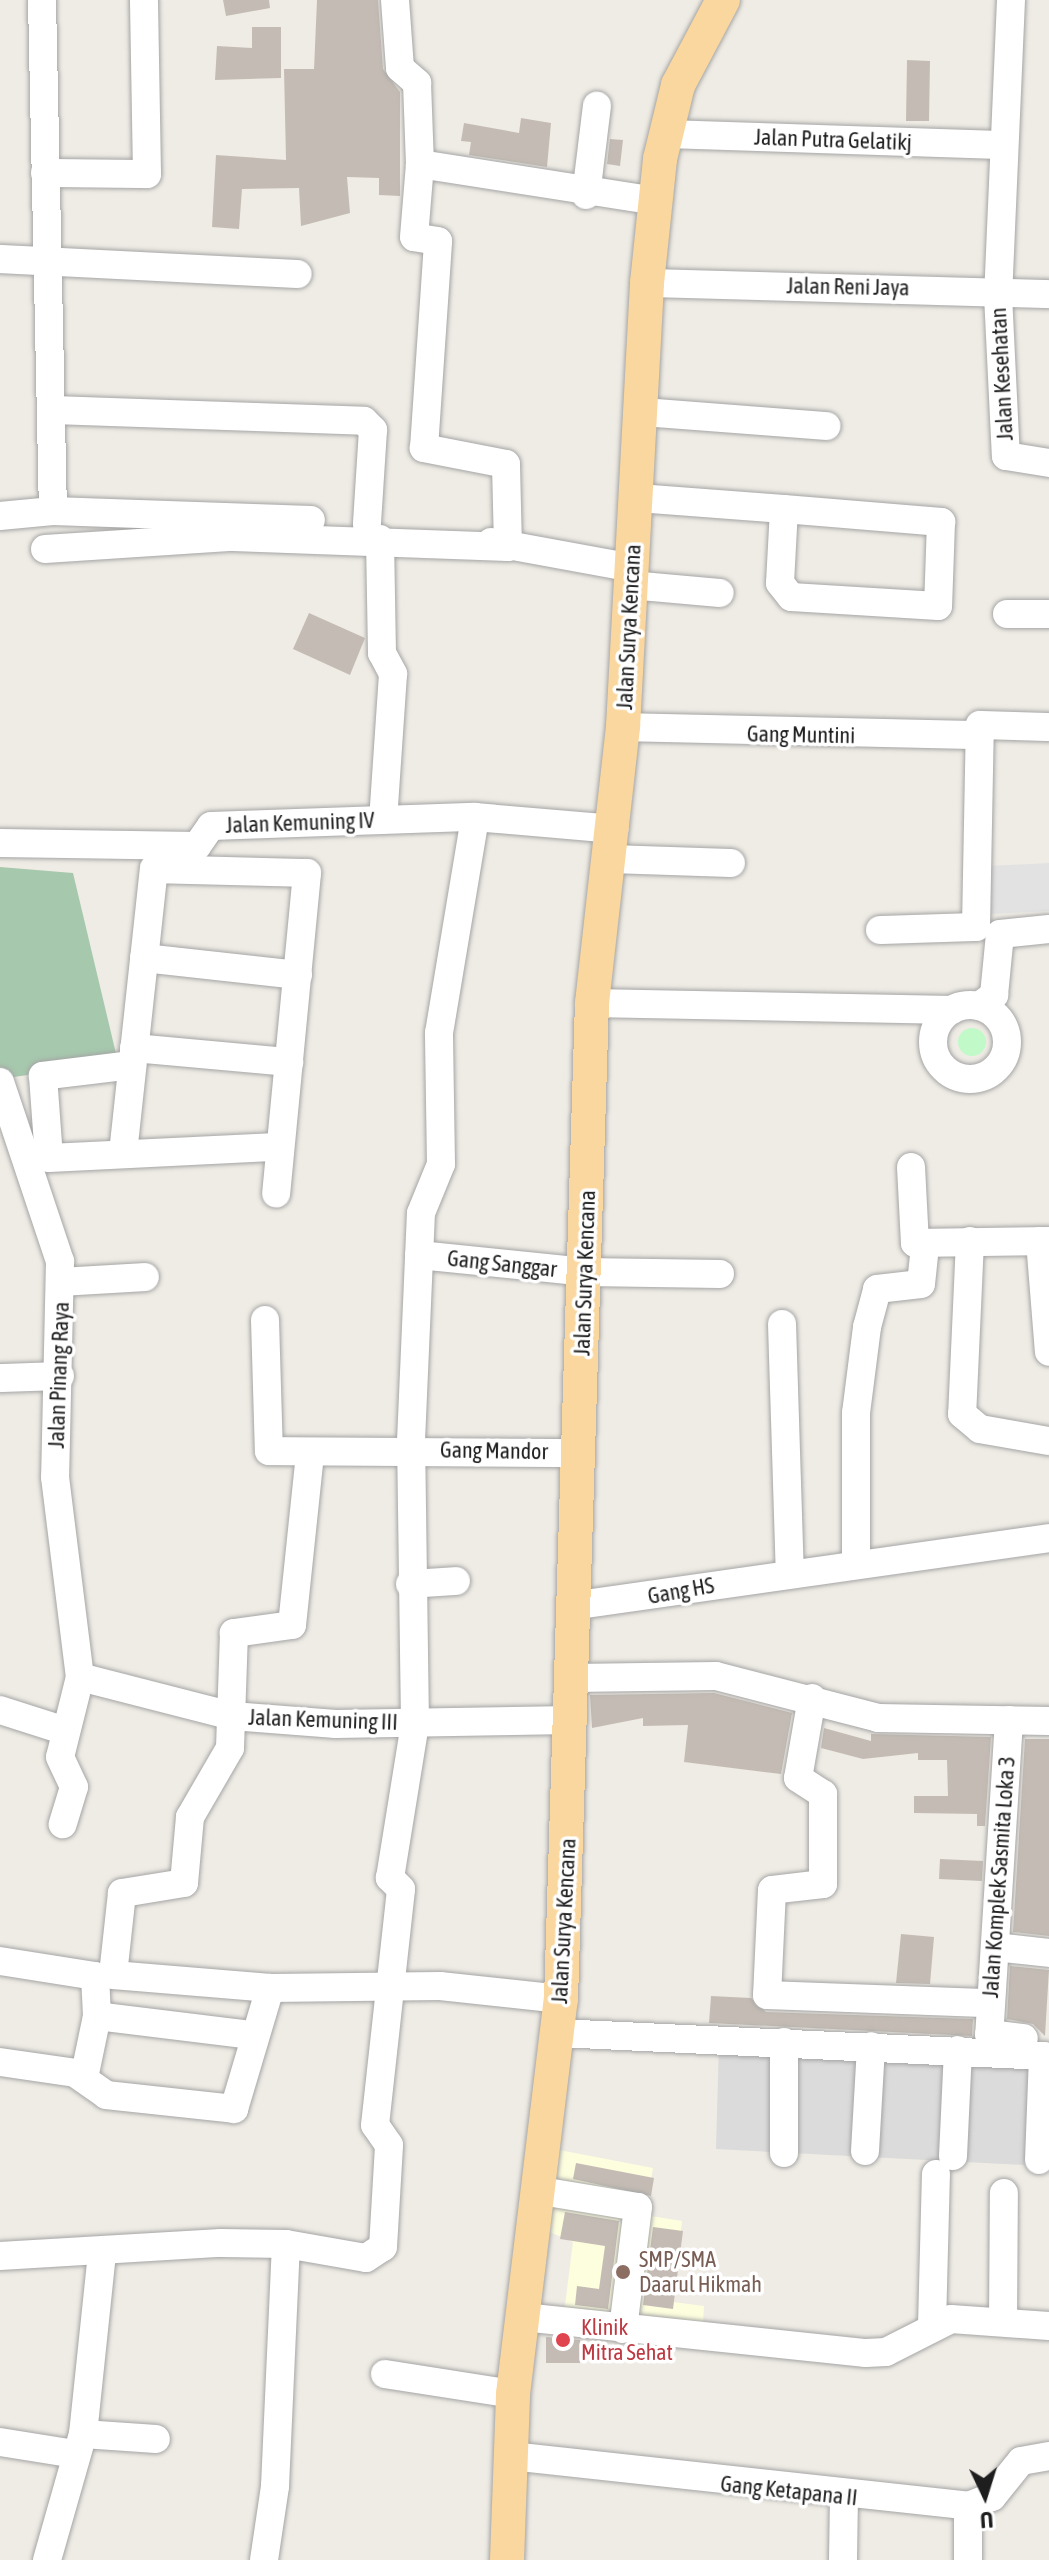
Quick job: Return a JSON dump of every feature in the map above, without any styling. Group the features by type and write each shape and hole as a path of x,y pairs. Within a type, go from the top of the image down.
{"main road":[{"name":"Jalan Surya Kencana","path":"507,2560 513,2394 541,2191 561,1999 592,1003 623,727 644,412 647,283 655,201 666,134 684,66 723,0"}],"street":[{"path":"42,0 53,511"},
{"path":"45,173 147,174 144,0"},
{"path":"395,0 400,68 417,83 420,164 414,237 438,241 424,448 506,464 508,547"},
{"path":"998,295 1001,145 1011,0"},
{"path":"586,195 597,106"},
{"name":"Jalan Putra Gelatikj","path":"666,134 1001,145"},
{"path":"420,164 586,195 655,201"},
{"path":"0,259 298,274"},
{"name":"Jalan Reni Jaya","path":"647,283 1049,294"},
{"name":"Jalan Kesehatan","path":"998,295 1006,456 1049,463"},
{"path":"53,410 364,421 373,430 374,531 382,653 393,674 383,820"},
{"path":"644,412 826,426"},
{"path":"638,498 784,509 943,523 938,606 791,597 780,583 784,509"},
{"path":"0,516 53,511 374,531 508,547 720,593"},
{"path":"45,549 374,531"},
{"path":"1007,614 1049,614"},
{"path":"880,930 976,927 980,735 983,722 1049,727"},
{"name":"Gang Muntini","path":"623,727 980,735"},
{"path":"0,2256 286,2244 366,2258 383,2247 389,2145 375,2125 401,1889 390,1878 415,1723 410,1584 411,1450 421,1213 441,1164 439,1033 475,817"},
{"name":"Jalan Kemuning IV","path":"0,843 197,846 211,826 475,817 731,863"},
{"path":"289,871 295,824"},
{"path":"123,1153 154,869 289,871 311,878 277,1147 276,1194"},
{"path":"931,1050 966,1008 994,995 1000,934 1049,929"},
{"path":"144,958 298,975"},
{"path":"592,1003 966,1008 997,1016 1007,1035 1005,1056 992,1072 962,1078 931,1050 906,1018 873,1009"},
{"path":"277,1147 49,1158 40,1083 46,1075 133,1057 289,1062"},
{"name":"Jalan Pinang Raya","path":"0,1082 61,1282 55,1491 80,1677"},
{"path":"911,1167 912,1236 925,1245 970,1241 1044,1241 1049,1352"},
{"path":"970,1241 962,1414 980,1429 1049,1441"},
{"path":"856,1564 856,1413 867,1327 877,1289 921,1284 925,1245"},
{"name":"Gang Sanggar","path":"419,1255 585,1272 720,1274"},
{"path":"61,1282 145,1277"},
{"name":"Gang Mandor","path":"265,1320 266,1448 310,1454 411,1450 577,1453"},
{"path":"782,1324 790,1572"},
{"path":"0,1378 60,1376"},
{"path":"310,1454 292,1625 234,1633 232,1716 227,1758 190,1817 183,1888 122,1893 112,1971 119,1978 270,1988 389,1985 561,1999"},
{"name":"Gang HS","path":"572,1606 790,1572 1049,1538"},
{"path":"410,1584 456,1581"},
{"path":"572,1678 716,1676 812,1698 878,1718 1049,1721"},
{"path":"63,1824 74,1787 60,1763 80,1677"},
{"name":"Jalan Kemuning III","path":"80,1677 232,1716 415,1723 571,1720"},
{"path":"812,1698 798,1778 823,1794 823,1884 772,1890 767,1995 990,2003"},
{"path":"0,1710 66,1731"},
{"name":"Jalan Komplek Sasmita Loka 3","path":"1009,1720 989,2034 1049,2040"},
{"path":"995,1947 1049,1953"},
{"path":"0,1961 92,1974 97,2016 84,2078"},
{"path":"0,2062 84,2078 106,2095 234,2109 270,1988"},
{"path":"97,2016 251,2035"},
{"path":"558,2033 1043,2056 1039,2160"},
{"path":"784,2042 784,2153"},
{"path":"865,2151 871,2046"},
{"path":"932,2325 958,2050"},
{"path":"541,2191 638,2207 623,2329"},
{"path":"1003,2322 1004,2193"},
{"path":"264,2560 275,2486 286,2244"},
{"path":"47,2560 79,2444 102,2252"},
{"path":"523,2317 866,2353 909,2342 932,2325 1003,2322 1049,2326"},
{"path":"385,2374 513,2394"},
{"path":"0,2442 79,2444 156,2439"},
{"name":"Gang Ketapana II","path":"511,2456 844,2497 968,2506"},
{"path":"968,2560 968,2506 992,2497 1021,2461 1049,2456"},
{"path":"843,2560 844,2497"}],"shaded area":[{"path":"1049,863 1049,911 991,914 989,866"},
{"path":"0,867 73,873 118,1062 0,1079"},
{"path":"719,2043 1049,2050 1044,2166 716,2149"},
{"name":"SMP/SMA Daarul Hikmah","path":"549,2148 653,2168 645,2215 682,2221 673,2302 704,2306 702,2338 563,2321 573,2242 538,2227"}],"green space":[{"path":"972,1028 982,1032 986,1042 982,1052 972,1056 962,1052 958,1042 962,1032"}],"building":[{"path":"223,0 269,0 270,8 226,16"},
{"path":"317,0 378,0 383,69 400,92 400,196 379,195 379,178 347,177 350,213 301,226 299,188 242,189 239,229 212,227 216,155 286,160 284,69 314,69"},
{"path":"252,27 281,27 281,78 215,80 217,46 252,48"},
{"path":"907,60 930,61 929,121 906,121"},
{"path":"521,118 551,123 547,167 469,155 471,142 461,141 464,123 519,133"},
{"path":"610,139 623,140 620,166 607,164"},
{"path":"309,613 365,638 350,675 293,649"},
{"path":"714,1693 792,1713 781,1774 684,1762 688,1725 643,1726 643,1718 592,1728 590,1695"},
{"path":"824,1728 871,1741 871,1734 991,1737 985,1826 977,1826 977,1814 914,1813 914,1796 948,1796 947,1760 918,1760 918,1753 863,1759 821,1748"},
{"path":"1025,1739 1049,1739 1049,1936 1013,1932"},
{"path":"940,1859 983,1861 982,1881 939,1879"},
{"path":"901,1934 934,1937 930,1984 896,1983"},
{"path":"1010,1966 1049,1970 1045,2036 1033,2024 1007,2019"},
{"path":"711,1996 751,1998 766,2012 973,2019 972,2036 709,2023"},
{"path":"576,2163 654,2178 651,2196 573,2179"},
{"path":"565,2212 619,2221 608,2309 575,2305 577,2286 599,2289 605,2246 560,2239"},
{"path":"653,2227 683,2231 673,2309 643,2305"},
{"name":"Klinik Mitra Sehat","path":"546,2337 580,2340 580,2363 546,2363"}],"place":[{"name":"SMP/SMA Daarul Hikmah","path":"623,2272"},
{"name":"Klinik Mitra Sehat","path":"563,2340"}]}
